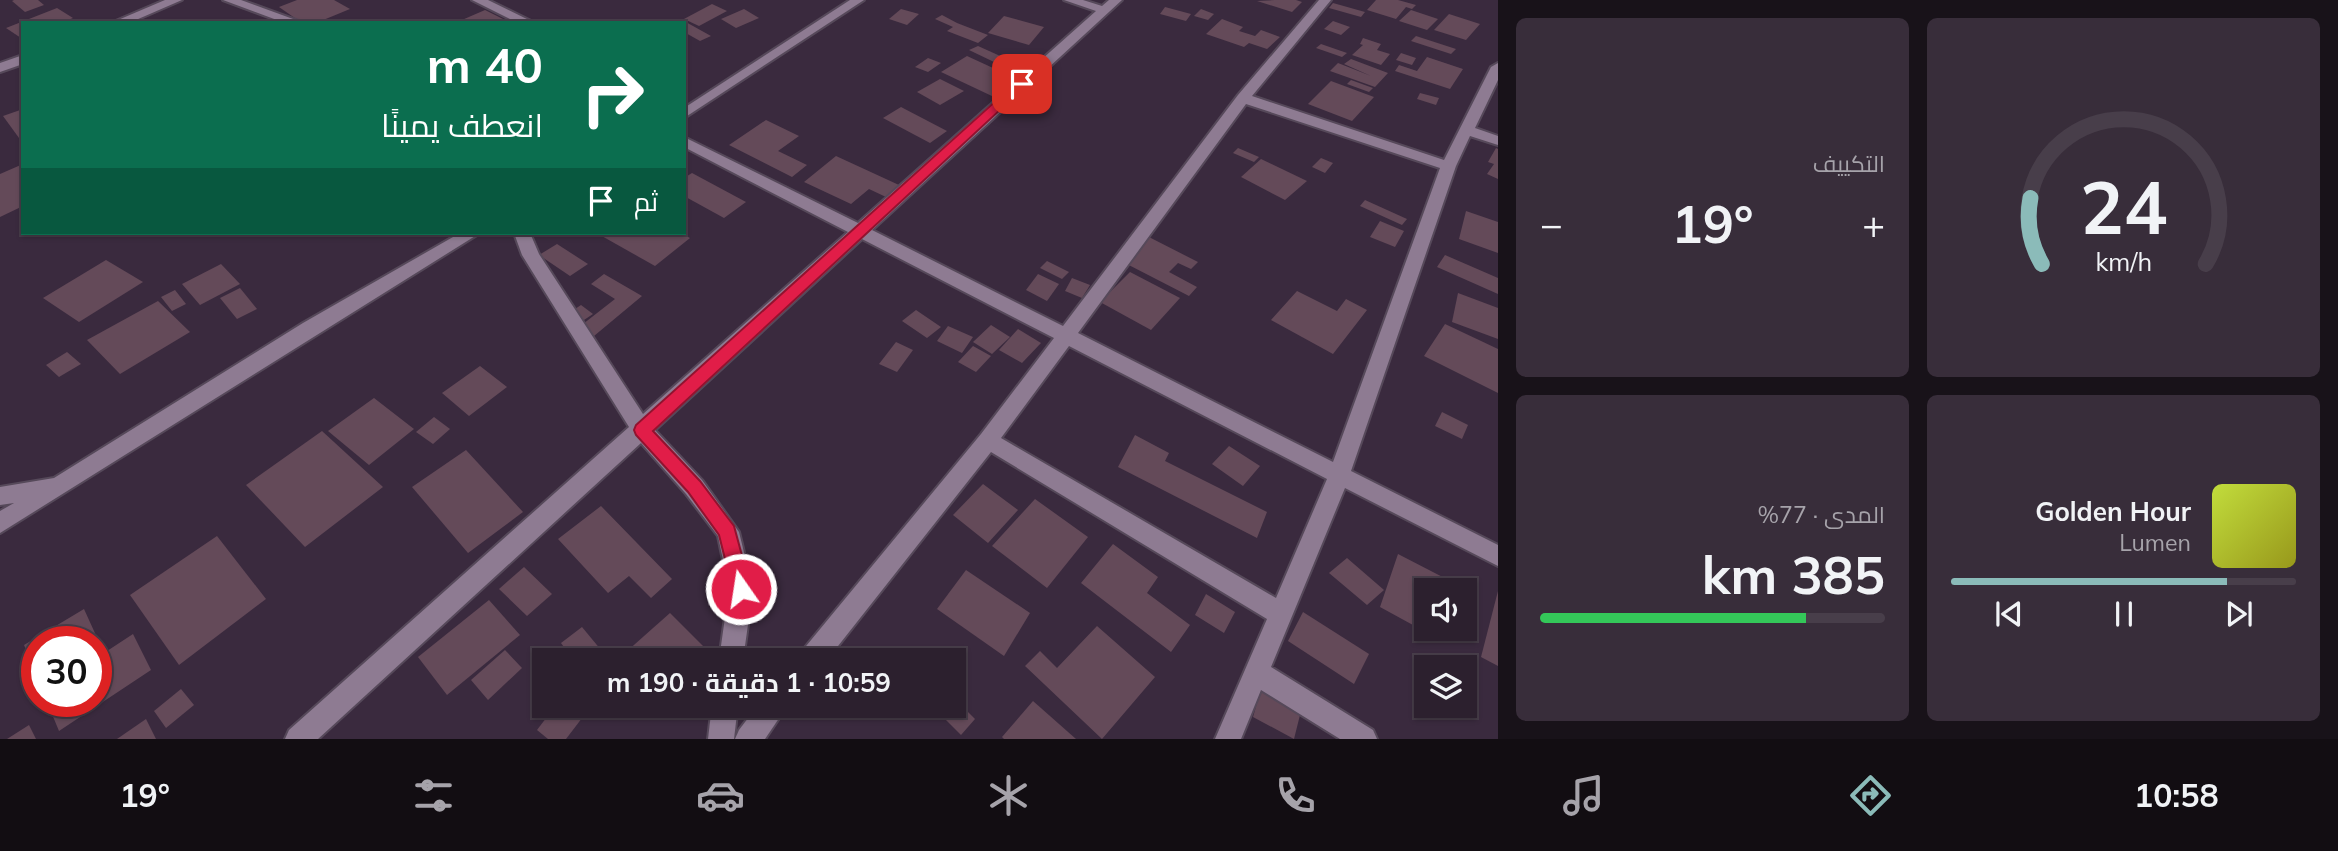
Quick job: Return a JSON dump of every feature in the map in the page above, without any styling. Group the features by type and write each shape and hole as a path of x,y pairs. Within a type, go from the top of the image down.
{"street":[{"path":"122,21 176,0"},
{"path":"229,0 292,21"},
{"path":"478,0 525,21"},
{"path":"686,113 858,0"},
{"path":"1070,0 1110,5"},
{"path":"821,648 988,440 1243,99 1325,0"},
{"path":"298,739 1110,5"},
{"path":"0,68 21,60"},
{"path":"1228,739 1339,476 1448,166 1498,67"},
{"path":"686,93 705,101"},
{"path":"1243,99 1448,166"},
{"path":"1467,130 1498,141"},
{"path":"686,142 1063,337 1498,556"},
{"path":"0,523 321,321 469,235"},
{"path":"523,235 530,255 642,430 694,487 728,532 741,589 733,648"},
{"path":"988,440 1281,614"},
{"path":"0,496 65,482"},
{"path":"1256,672 1364,739"},
{"path":"721,739 723,718"},
{"path":"748,739 765,718"}],"building":[{"path":"38,0 44,5 25,12 12,1"},
{"path":"297,0 334,0 350,9 321,21 299,21 279,7"},
{"path":"1376,0 1398,0 1416,5 1412,9 1406,7 1396,19 1367,10"},
{"path":"1257,1 1302,2 1292,12"},
{"path":"1333,3 1365,12 1361,17 1329,8"},
{"path":"712,4 727,11 699,26 684,19"},
{"path":"1165,7 1191,14 1186,21 1160,14"},
{"path":"57,8 73,18 66,21 24,21"},
{"path":"744,9 759,18 736,28 721,19"},
{"path":"901,9 919,14 907,25 889,19"},
{"path":"1201,9 1214,14 1208,20 1194,16"},
{"path":"485,10 507,21 460,21"},
{"path":"1411,10 1438,19 1427,30 1399,21"},
{"path":"1449,14 1480,24 1466,40 1434,30"},
{"path":"942,15 988,35 978,43 947,31 953,27 935,19"},
{"path":"1004,16 1044,27 1029,45 988,33"},
{"path":"1222,19 1243,27 1239,31 1255,36 1261,30 1280,37 1267,49 1249,43 1244,47 1206,34"},
{"path":"1333,21 1350,27 1341,35 1324,29"},
{"path":"21,22 21,38 6,28"},
{"path":"686,22 711,36 700,41 686,33"},
{"path":"1416,36 1456,49 1451,54 1411,41"},
{"path":"1363,38 1381,44 1377,50 1390,54 1381,65 1352,55 1363,45 1360,44"},
{"path":"1321,44 1347,53 1342,57 1316,48"},
{"path":"978,46 1027,68 1019,74 969,50"},
{"path":"1401,53 1416,58 1412,65 1396,60"},
{"path":"967,56 1019,80 994,97 941,72"},
{"path":"1427,57 1463,69 1450,89 1395,71 1399,65 1417,71"},
{"path":"928,58 941,63 928,72 915,67"},
{"path":"1351,59 1388,73 1375,87 1330,71 1338,63 1371,76 1344,64"},
{"path":"940,79 964,91 940,105 917,92"},
{"path":"1351,80 1373,88 1369,92 1347,84"},
{"path":"1331,81 1374,97 1352,121 1308,104"},
{"path":"1420,93 1439,98 1436,105 1417,99"},
{"path":"901,107 947,131 930,143 883,118"},
{"path":"21,110 21,138 19,138 3,116"},
{"path":"766,120 799,136 778,151 807,165 792,177 729,145"},
{"path":"1238,148 1259,157 1254,162 1233,153"},
{"path":"1496,148 1498,179 1487,174 1494,164 1488,162"},
{"path":"836,156 899,185 886,197 869,189 851,204 804,182"},
{"path":"1321,158 1333,163 1325,173 1312,167"},
{"path":"1261,159 1307,181 1285,200 1241,177"},
{"path":"21,165 21,207 0,217 0,174"},
{"path":"692,173 746,202 724,218 686,197 686,177"},
{"path":"1365,200 1407,219 1402,225 1360,206"},
{"path":"1466,211 1498,222 1498,253 1459,239"},
{"path":"1380,221 1404,231 1395,247 1370,237"},
{"path":"600,235 684,235 690,238 655,266"},
{"path":"1147,236 1198,262 1191,269 1178,263 1169,272 1197,287 1189,296 1121,261"},
{"path":"557,244 588,264 570,276 539,255"},
{"path":"1445,255 1498,278 1498,294 1437,267"},
{"path":"106,260 143,282 79,322 43,298"},
{"path":"1047,261 1069,272 1062,279 1040,268"},
{"path":"221,264 240,284 200,305 182,284"},
{"path":"1130,272 1180,298 1151,330 1100,302"},
{"path":"604,274 642,296 588,341 574,331 615,299 591,284"},
{"path":"1038,274 1059,284 1047,301 1026,290"},
{"path":"1072,278 1090,285 1082,298 1065,291"},
{"path":"240,288 257,309 237,319 220,298"},
{"path":"175,290 186,304 172,311 161,297"},
{"path":"1297,291 1337,311 1346,299 1367,310 1333,354 1271,320"},
{"path":"1458,293 1498,308 1498,339 1452,322"},
{"path":"158,301 190,332 120,374 87,340"},
{"path":"581,305 593,314 572,328 560,319"},
{"path":"916,310 941,327 927,338 902,321"},
{"path":"1445,324 1498,349 1498,393 1424,356"},
{"path":"991,325 1010,337 992,354 973,342"},
{"path":"948,326 973,337 962,353 937,341"},
{"path":"1018,329 1041,343 1022,363 999,350"},
{"path":"896,342 913,350 897,372 879,364"},
{"path":"973,346 991,356 976,372 958,362"},
{"path":"67,352 81,364 59,377 46,365"},
{"path":"480,366 507,387 469,416 442,393"},
{"path":"374,398 414,429 369,465 328,431"},
{"path":"1442,412 1468,425 1462,439 1435,426"},
{"path":"434,417 450,429 433,444 416,432"},
{"path":"322,431 383,487 305,547 246,485"},
{"path":"1135,435 1169,453 1165,461 1267,512 1257,538 1118,467"},
{"path":"1229,446 1260,466 1243,486 1212,464"},
{"path":"466,450 523,512 468,553 412,487"},
{"path":"983,484 1018,510 988,543 953,515"},
{"path":"1035,499 1088,537 1047,588 992,546"},
{"path":"601,506 672,579 651,598 629,576 608,593 558,539"},
{"path":"217,536 266,599 179,665 130,595"},
{"path":"1113,544 1158,577 1147,593 1190,625 1171,652 1081,583"},
{"path":"1398,554 1444,578 1414,578 1414,626 1380,607"},
{"path":"1347,558 1384,590 1367,605 1329,573"},
{"path":"524,567 552,594 527,616 499,589"},
{"path":"966,570 1030,613 1004,656 937,609"},
{"path":"1498,591 1498,666 1481,657"},
{"path":"1206,594 1235,612 1224,633 1195,615"},
{"path":"489,600 520,635 447,695 418,657"},
{"path":"84,609 92,626 56,626"},
{"path":"1303,612 1369,654 1354,684 1288,641"},
{"path":"670,613 705,648 631,648"},
{"path":"1097,626 1155,677 1102,739 1025,666 1040,651 1057,668"},
{"path":"582,627 599,648 565,648 561,643"},
{"path":"133,634 151,670 112,696 112,648"},
{"path":"505,650 522,668 488,700 471,680"},
{"path":"181,689 194,705 166,728 154,711"},
{"path":"1261,689 1301,711 1294,739 1253,717"},
{"path":"1033,701 1076,739 1004,739 1002,737"},
{"path":"966,710 975,719 961,735 944,718 966,718"},
{"path":"53,717 80,717 59,731"},
{"path":"546,718 582,718 566,739 548,739 537,730"},
{"path":"146,719 156,739 117,739"},
{"path":"29,725 36,739 7,739"}],"route":[{"path":"741,589 728,532 694,487 642,430 858,230 1022,84"}]}
